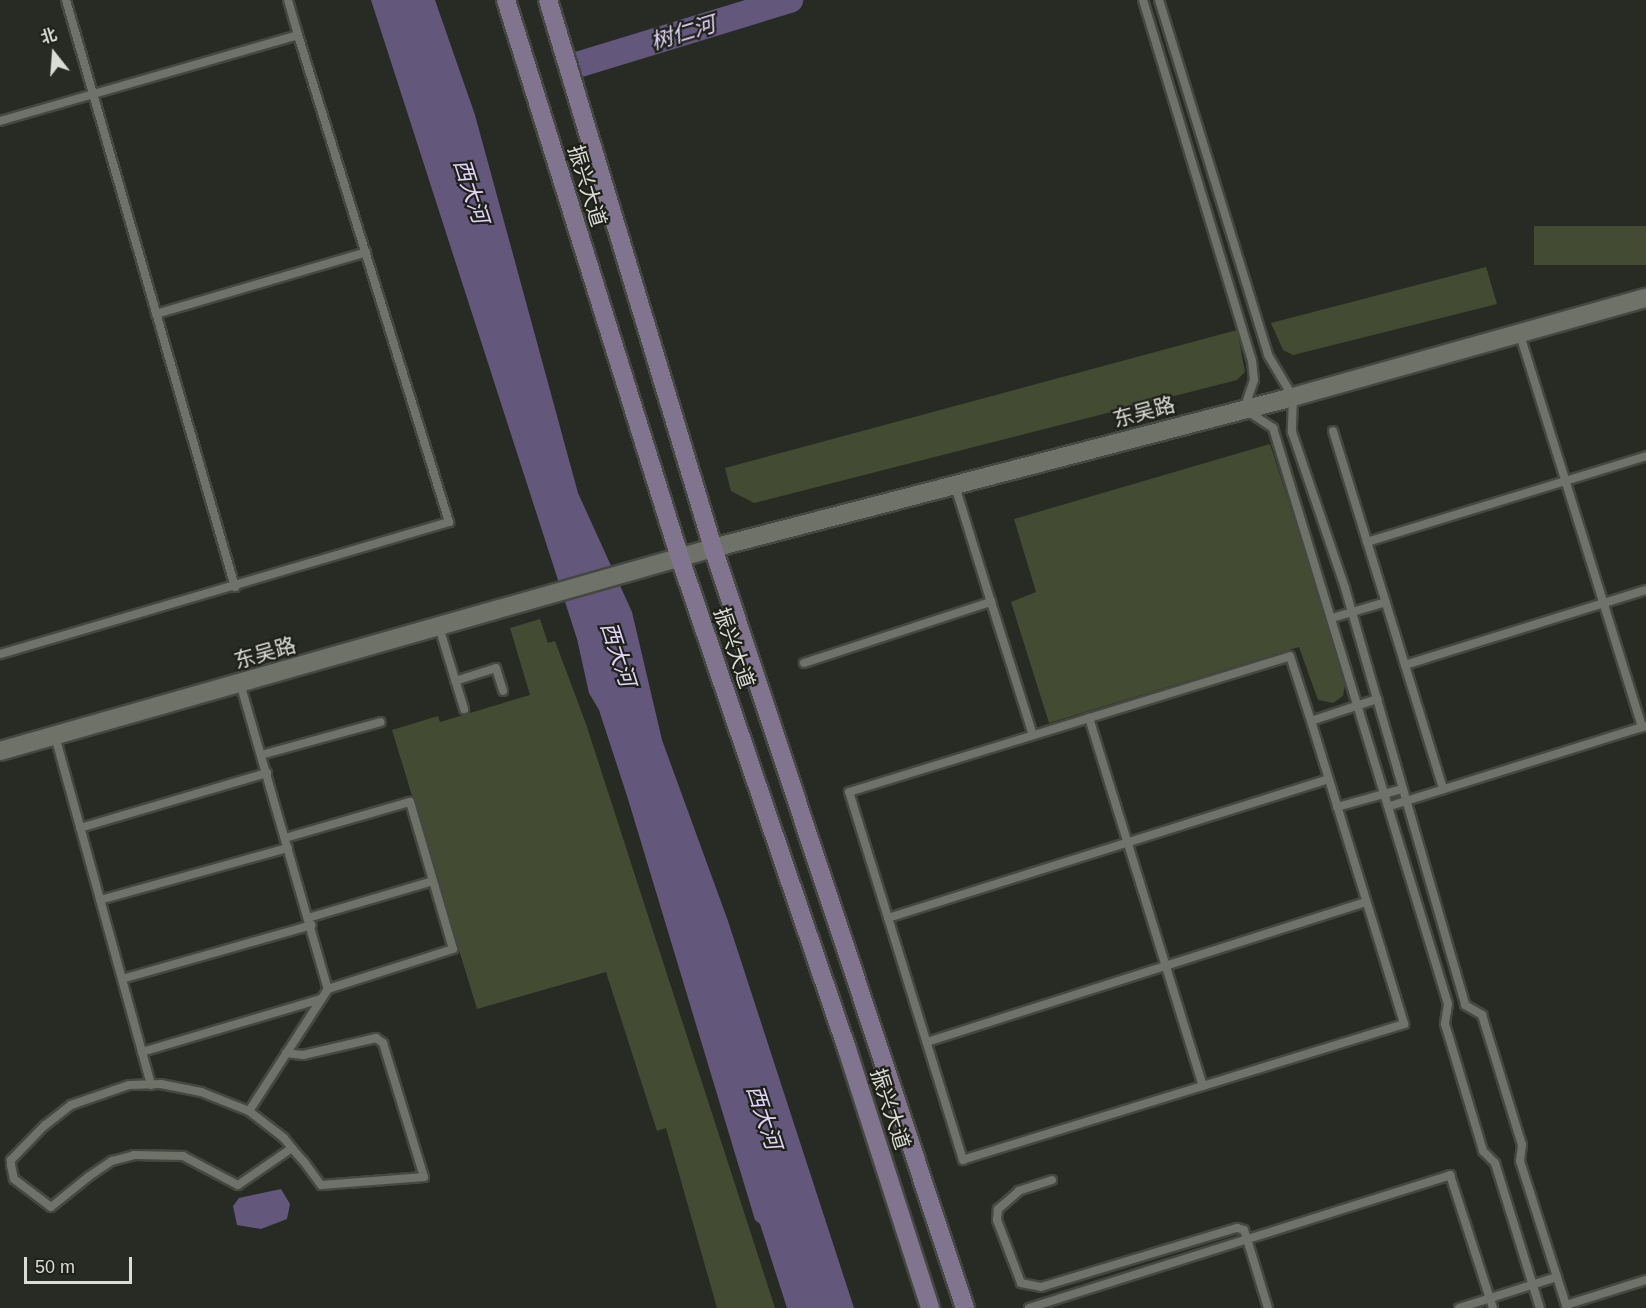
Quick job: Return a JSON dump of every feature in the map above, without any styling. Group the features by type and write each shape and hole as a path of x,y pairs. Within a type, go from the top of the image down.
{"main road":[{"name":"振兴大道","path":"506,0 680,558 847,1049 930,1308"},
{"name":"振兴大道","path":"548,0 713,548 965,1308"}],"street":[{"name":"东吴路","path":"0,752 713,548 1293,397 1646,298"}],"lane":[{"path":"66,0 235,587"},
{"path":"0,654 235,587 449,522 288,0"},
{"path":"1143,0 1252,361 1254,380 1244,409 1273,428 1390,806 1448,1004 1445,1024 1483,1151 1496,1163 1540,1308"},
{"path":"1159,0 1268,355 1293,397 1292,432 1352,612 1465,1005 1482,1015 1522,1145 1520,1161 1567,1307 1646,1280"},
{"path":"0,121 298,35"},
{"path":"156,314 366,252"},
{"path":"1390,806 1644,726 1520,333"},
{"path":"1333,431 1443,789"},
{"path":"1367,542 1646,456"},
{"path":"955,485 1033,735"},
{"path":"1405,665 1646,590"},
{"path":"804,663 991,602"},
{"path":"1332,618 1386,602"},
{"path":"439,627 464,709"},
{"path":"1290,656 1404,1024 963,1160 849,792 1089,718 1290,656"},
{"path":"455,681 496,668 503,691"},
{"path":"240,683 328,989"},
{"path":"1311,721 1377,699"},
{"path":"1089,718 1203,1086"},
{"path":"261,755 381,722"},
{"path":"55,736 151,1084"},
{"path":"80,828 267,773"},
{"path":"888,918 1328,779"},
{"path":"1337,807 1402,789"},
{"path":"249,1111 328,989 453,949 410,802 285,838"},
{"path":"100,900 288,848"},
{"path":"122,979 433,881"},
{"path":"927,1042 1366,902"},
{"path":"142,1052 321,999"},
{"path":"286,1053 303,1054 376,1038 383,1043 424,1177 321,1185 292,1148 249,1111 201,1092 151,1084 129,1085 71,1105 45,1125 11,1160 14,1179 51,1207 88,1176 112,1161 134,1155 183,1156 238,1185 292,1148"},
{"path":"1029,1308 1450,1175 1493,1308"},
{"path":"1052,1180 1019,1191 998,1209 997,1220 1012,1267 1021,1283 1031,1287 1041,1287 1223,1231 1244,1230 1269,1308"},
{"path":"1460,1308 1557,1277"}],"green space":[{"path":"1534,226 1646,226 1646,265 1534,265"},
{"path":"1486,267 1497,304 1293,355 1283,350 1271,323"},
{"path":"1237,330 1245,372 1237,380 754,503 731,491 725,468"},
{"path":"1270,444 1346,680 1343,696 1333,703 1318,700 1299,647 1049,723 1011,602 1036,592 1014,519"},
{"path":"540,619 548,643 555,641 586,724 775,1308 717,1308 666,1128 657,1131 606,972 477,1009 392,730 438,716 440,722 530,695 510,628"}],"water":[{"name":"西大河","path":"371,0 435,0 475,115 578,493 632,612 662,740 728,921 854,1308 787,1308 760,1224 755,1220 628,799 599,710 589,693 577,639"},
{"path":"281,1189 290,1204 287,1219 261,1229 237,1225 233,1206 239,1198"}],"waterway":[{"name":"树仁河","path":"577,65 790,0"}]}
